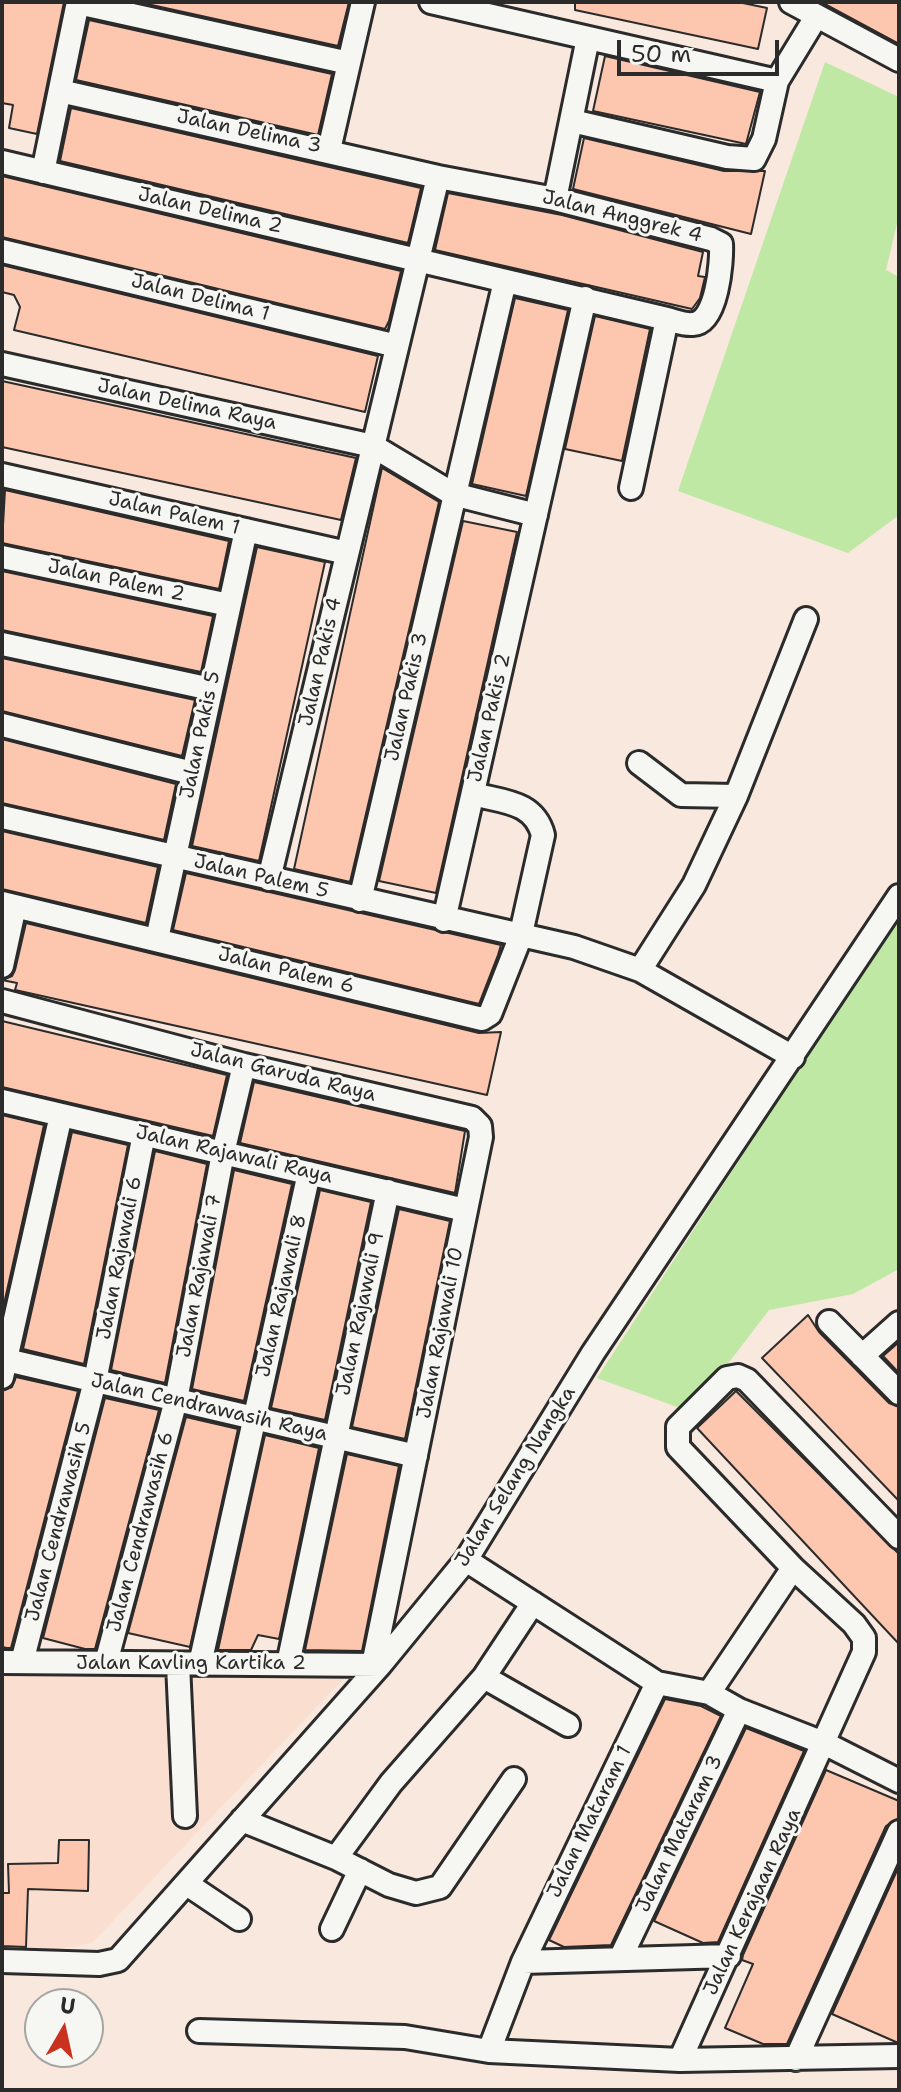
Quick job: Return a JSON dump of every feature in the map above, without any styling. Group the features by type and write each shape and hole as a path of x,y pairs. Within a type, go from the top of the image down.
{"street":[{"path":"43,172 78,2 349,63"},
{"path":"329,150 363,2"},
{"path":"431,2 473,7 588,38 777,81"},
{"path":"791,2 899,60"},
{"path":"572,121 727,157 754,159 764,139 777,81 816,17"},
{"path":"555,199 588,38"},
{"name":"Jalan Delima 3","path":"60,91 438,177"},
{"name":"Jalan Delima 2","path":"2,162 418,260"},
{"name":"Jalan Anggrek 4","path":"418,260 695,324 706,319 721,266 721,244 555,199 438,177"},
{"name":"Jalan Pakis 4","path":"269,879 438,177"},
{"name":"Jalan Delima 1","path":"2,251 397,346"},
{"name":"Jalan Pakis 3","path":"360,900 505,281"},
{"name":"Jalan Pakis 2","path":"444,920 585,298"},
{"path":"631,488 667,319"},
{"name":"Jalan Delima Raya","path":"2,364 373,446 453,494 536,515"},
{"name":"Jalan Palem 1","path":"2,475 347,553"},
{"name":"Jalan Pakis 5","path":"157,939 246,530"},
{"name":"Jalan Palem 2","path":"2,557 229,605"},
{"path":"640,970 694,885 736,796 806,619"},
{"path":"2,644 211,689"},
{"path":"2,725 192,773"},
{"path":"639,763 681,795 736,796"},
{"path":"473,794 527,808 538,818 543,835 520,938"},
{"name":"Jalan Palem 5","path":"2,817 520,938 574,947 640,970 793,1057"},
{"name":"Jalan Selang Nangka","path":"2,1961 99,1964 118,1960 466,1560 593,1353 793,1057 890,922 899,896"},
{"path":"2,966 8,905"},
{"name":"Jalan Palem 6","path":"8,905 482,1019 490,1014 520,938"},
{"name":"Jalan Garuda Raya","path":"2,1001 244,1065 472,1118 480,1126 481,1137 465,1210"},
{"name":"Jalan Rajawali 7","path":"176,1400 223,1153 244,1065"},
{"name":"Jalan Rajawali Raya","path":"2,1101 465,1210"},
{"path":"3,1365 61,1115"},
{"name":"Jalan Rajawali 6","path":"95,1381 144,1134"},
{"name":"Jalan Rajawali 8","path":"200,1664 309,1173"},
{"name":"Jalan Rajawali 9","path":"288,1664 388,1191"},
{"name":"Jalan Rajawali 10","path":"377,1665 465,1210"},
{"path":"829,1322 899,1393"},
{"path":"862,1356 899,1323"},
{"name":"Jalan Cendrawasih Raya","path":"3,1365 95,1381 416,1456"},
{"path":"709,1693 793,1568 678,1447 678,1427 727,1378 738,1376 747,1380 899,1537"},
{"name":"Jalan Cendrawasih 5","path":"12,1662 95,1381"},
{"name":"Jalan Cendrawasih 6","path":"106,1663 176,1400"},
{"path":"466,1560 657,1683 709,1693 739,1710 826,1744 899,1781"},
{"name":"Jalan Kerajaan Raya","path":"680,2060 826,1744 864,1652 864,1638 793,1568"},
{"path":"336,1858 391,1783 484,1677 533,1603"},
{"name":"Jalan Kavling Kartika 2","path":"12,1662 377,1665"},
{"path":"178,1664 185,1816"},
{"path":"484,1677 568,1725"},
{"name":"Jalan Mataram 1","path":"489,2051 523,1962 657,1683"},
{"name":"Jalan Mataram 3","path":"620,1959 739,1710"},
{"path":"242,1820 336,1858 389,1885 416,1893 440,1887 514,1779"},
{"path":"796,2059 899,1832"},
{"path":"332,1929 360,1870"},
{"path":"187,1884 239,1919"},
{"path":"523,1962 729,1956"},
{"path":"199,2031 405,2037 489,2051 680,2060 899,2056"}],"shaded area":[{"path":"2,1655 365,1656 92,1943 2,1960"}],"green space":[{"path":"825,62 899,97 899,215 886,270 899,277 899,515 848,553 678,491"},
{"path":"899,915 899,1269 853,1294 769,1310 691,1412 597,1378"}],"building":[{"path":"2,2 64,2 37,134 9,128 13,105 2,103"},
{"path":"138,2 349,2 338,46"},
{"path":"575,2 738,2 767,8 758,49 575,10"},
{"path":"821,2 899,2 899,44"},
{"path":"89,20 332,74 318,135 76,80"},
{"path":"605,56 760,92 746,144 593,111"},
{"path":"71,108 421,188 408,243 60,161"},
{"path":"584,138 724,171 765,171 751,234 573,189"},
{"path":"2,176 401,271 389,321 385,329 2,237"},
{"path":"448,193 562,215 703,252 698,276 705,277 700,298 692,309 435,250"},
{"path":"2,265 378,356 365,412 14,330 20,307 14,295 2,292"},
{"path":"515,298 568,310 526,496 472,484"},
{"path":"595,316 650,329 622,461 565,449"},
{"path":"2,381 356,458 341,520 2,447"},
{"path":"382,468 439,502 350,882 294,869"},
{"path":"5,490 229,541 219,589 2,543"},
{"path":"463,521 517,532 436,893 379,881"},
{"path":"257,547 325,562 259,861 192,846"},
{"path":"2,571 213,616 201,672 2,630"},
{"path":"2,658 195,700 182,756 2,711"},
{"path":"2,739 176,784 164,840 2,803"},
{"path":"2,831 158,867 146,923 2,889"},
{"path":"186,873 501,945 479,1004 173,930"},
{"path":"26,923 479,1033 501,1032 487,1095 15,990 17,983 2,980 12,976 15,970"},
{"path":"2,1021 227,1075 213,1136 2,1087"},
{"path":"254,1082 465,1131 455,1193 240,1143"},
{"path":"2,1115 44,1125 2,1313"},
{"path":"72,1132 128,1145 84,1364 23,1349"},
{"path":"155,1151 207,1164 165,1383 111,1370"},
{"path":"234,1170 292,1184 244,1401 192,1389"},
{"path":"320,1190 371,1202 325,1420 271,1408"},
{"path":"399,1209 450,1221 405,1439 352,1427"},
{"path":"808,1315 819,1332 889,1403 899,1407 899,1501 762,1358"},
{"path":"899,1342 899,1373 883,1356"},
{"path":"16,1377 78,1391 11,1648 7,1648 2,1647 2,1391 12,1387"},
{"path":"736,1391 899,1554 899,1644 697,1428"},
{"path":"105,1398 159,1410 95,1649 85,1649 43,1638"},
{"path":"186,1417 238,1429 190,1647 128,1633"},
{"path":"265,1435 319,1448 279,1639 258,1635 251,1650 218,1650"},
{"path":"347,1454 399,1466 362,1651 305,1650"},
{"path":"665,1699 701,1706 721,1716 611,1945 564,1947 549,1940"},
{"path":"746,1728 804,1751 718,1942 703,1943 654,1921"},
{"path":"826,1770 899,1801 899,1818 886,1826 787,2044 763,2044 725,2028 753,1964 742,1960 743,1955"},
{"path":"59,1840 89,1840 88,1891 28,1889 26,1947 2,1946 2,1893 9,1893 8,1864 58,1863"},
{"path":"899,1866 899,2042 896,2042 832,2014"}]}
